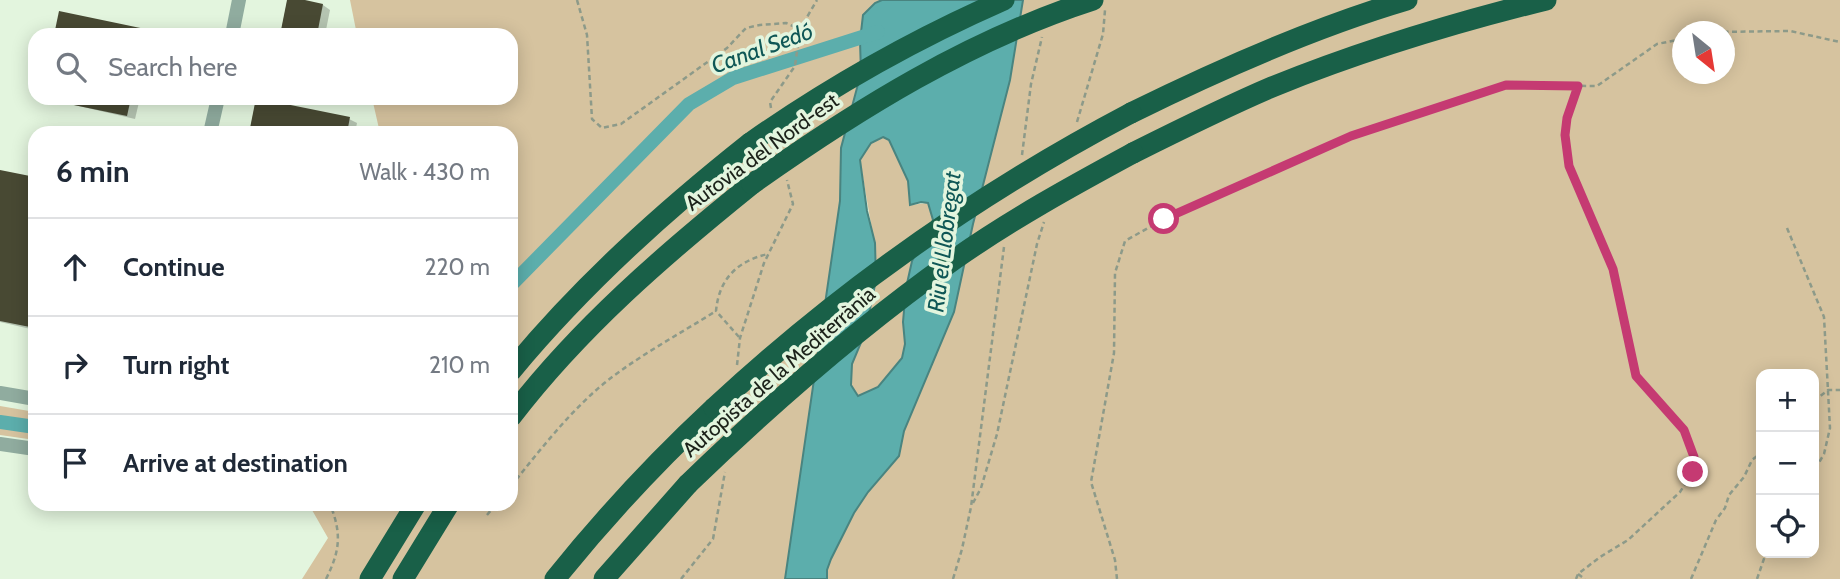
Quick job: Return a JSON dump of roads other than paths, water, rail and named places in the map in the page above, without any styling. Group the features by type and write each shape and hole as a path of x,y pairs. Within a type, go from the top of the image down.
{"highway":[{"name":"Autovia del Nord-est","path":"518,363 571,302 613,260 694,188 750,143 806,104 860,73 939,30 1004,0"},
{"name":"Autovia del Nord-est","path":"518,409 558,361 611,306 700,226 752,184 847,118 909,82 1015,30 1093,0"},
{"name":"Autopista de la Mediterrània","path":"555,579 616,506 665,454 764,362 896,257 1007,183 1131,113 1258,54 1407,0"},
{"name":"Autopista de la Mediterrània","path":"604,579 688,484 818,365 912,290 1025,213 1216,111 1297,78 1412,37 1546,0"},
{"path":"370,579 412,511"},
{"path":"403,579 445,511"}],"street":[{"path":"234,28 240,0"},
{"path":"212,126 217,105"},
{"path":"0,393 28,398"},
{"path":"0,444 28,448"}],"water":[{"name":"Riu el Llobregat","path":"882,0 1023,0 1010,80 973,224 954,312 904,431 899,456 854,513 831,559 827,579 785,579 840,201 841,148 861,73 860,41 863,15","holes":["883,137 889,140 908,181 910,205 928,203 933,220 912,261 906,288 903,322 905,344 902,358 878,387 858,396 851,385 852,364 865,333 876,280 875,243 867,211 860,160 871,143"]}],"waterway":[{"name":"Canal Sedó","path":"518,278 689,104 733,78 878,32"},
{"name":"Canal Sedó","path":"0,422 28,426"}]}
